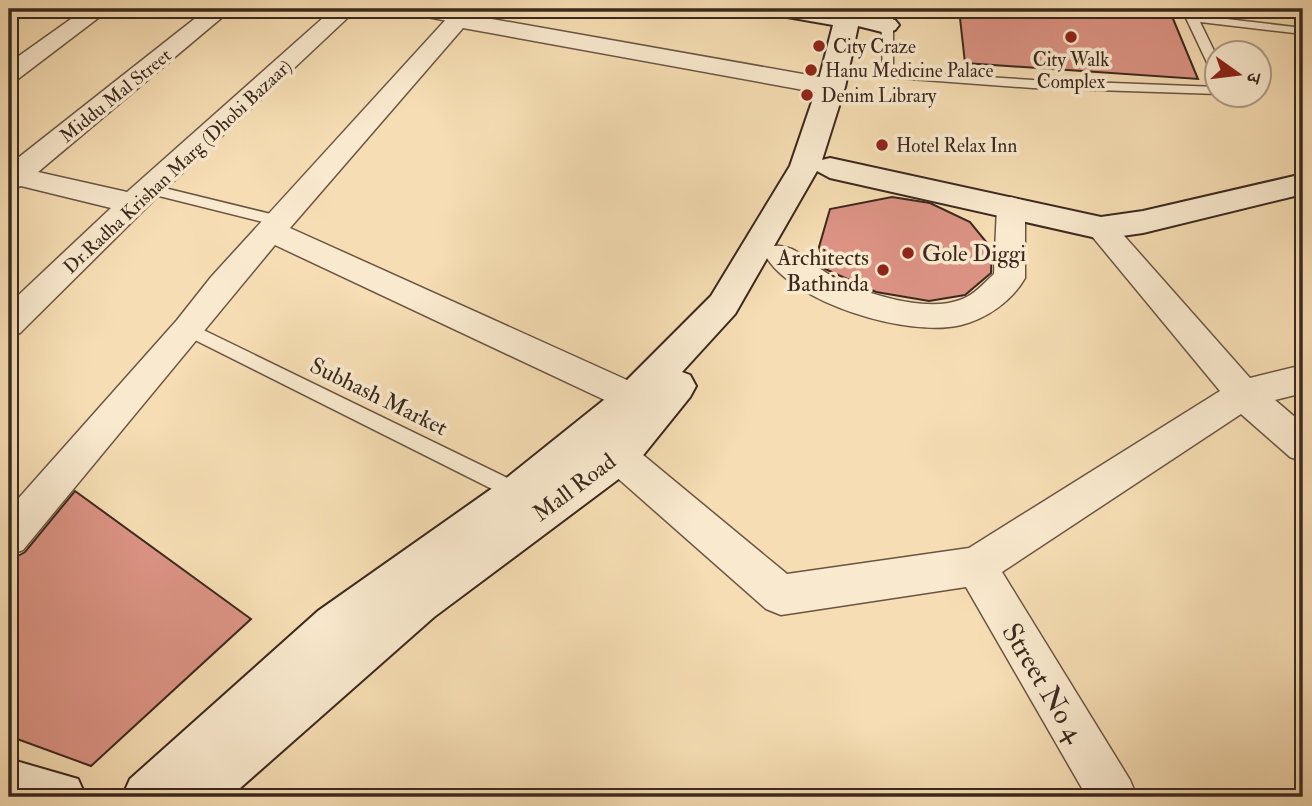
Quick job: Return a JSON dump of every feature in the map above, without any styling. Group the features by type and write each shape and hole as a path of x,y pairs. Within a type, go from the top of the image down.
{"main road":[{"path":"148,797 334,627 533,500 646,403 723,305 805,166 831,87 868,16 779,9"},
{"name":"Mall Road","path":"191,797 533,500 618,456 646,403 733,324 780,255 830,168 854,91 868,16"},
{"path":"830,168 1101,228 1143,222 1303,184"},
{"path":"9,785 60,797"}],"street":[{"path":"9,74 99,9"},
{"name":"Middu Mal Street","path":"11,177 221,9"},
{"name":"Dr.Radha Krishan Marg (Dhobi Bazaar)","path":"9,324 141,197 346,9"},
{"path":"9,537 189,329 222,285 458,20 831,87"},
{"path":"11,177 141,197"},
{"path":"780,255 823,286 869,306 918,315 962,313 988,298 1009,278 1012,207"},
{"path":"274,226 646,403"},
{"path":"1101,228 1243,394 1303,446"},
{"path":"618,456 780,595 976,566 1243,394 1303,379"},
{"name":"Street No 4","path":"976,566 1112,797"}],"lane":[{"path":"402,9 458,20"},
{"path":"868,16 887,74 1033,84 1204,91"},
{"path":"1204,44 1192,18 1303,31"},
{"path":"141,197 274,226"},
{"name":"Subhash Market","path":"189,329 533,500"}],"building":[{"name":"City Walk Complex","path":"959,9 1169,9 1198,79 965,63"},
{"name":"Gole Diggi","path":"892,197 930,203 970,222 992,249 991,273 965,295 929,301 876,292 825,269 819,247 830,209"},
{"path":"75,491 251,619 91,766 9,736 9,561 25,552"}],"place":[{"name":"City Walk Complex","path":"1071,37"},
{"name":"City Craze","path":"819,46"},
{"name":"Hanu Medicine Palace","path":"811,70"},
{"name":"Denim Library","path":"807,95"},
{"name":"Hotel Relax Inn","path":"882,145"},
{"name":"Gole Diggi","path":"908,253"},
{"name":"Architects Bathinda","path":"883,270"}]}
